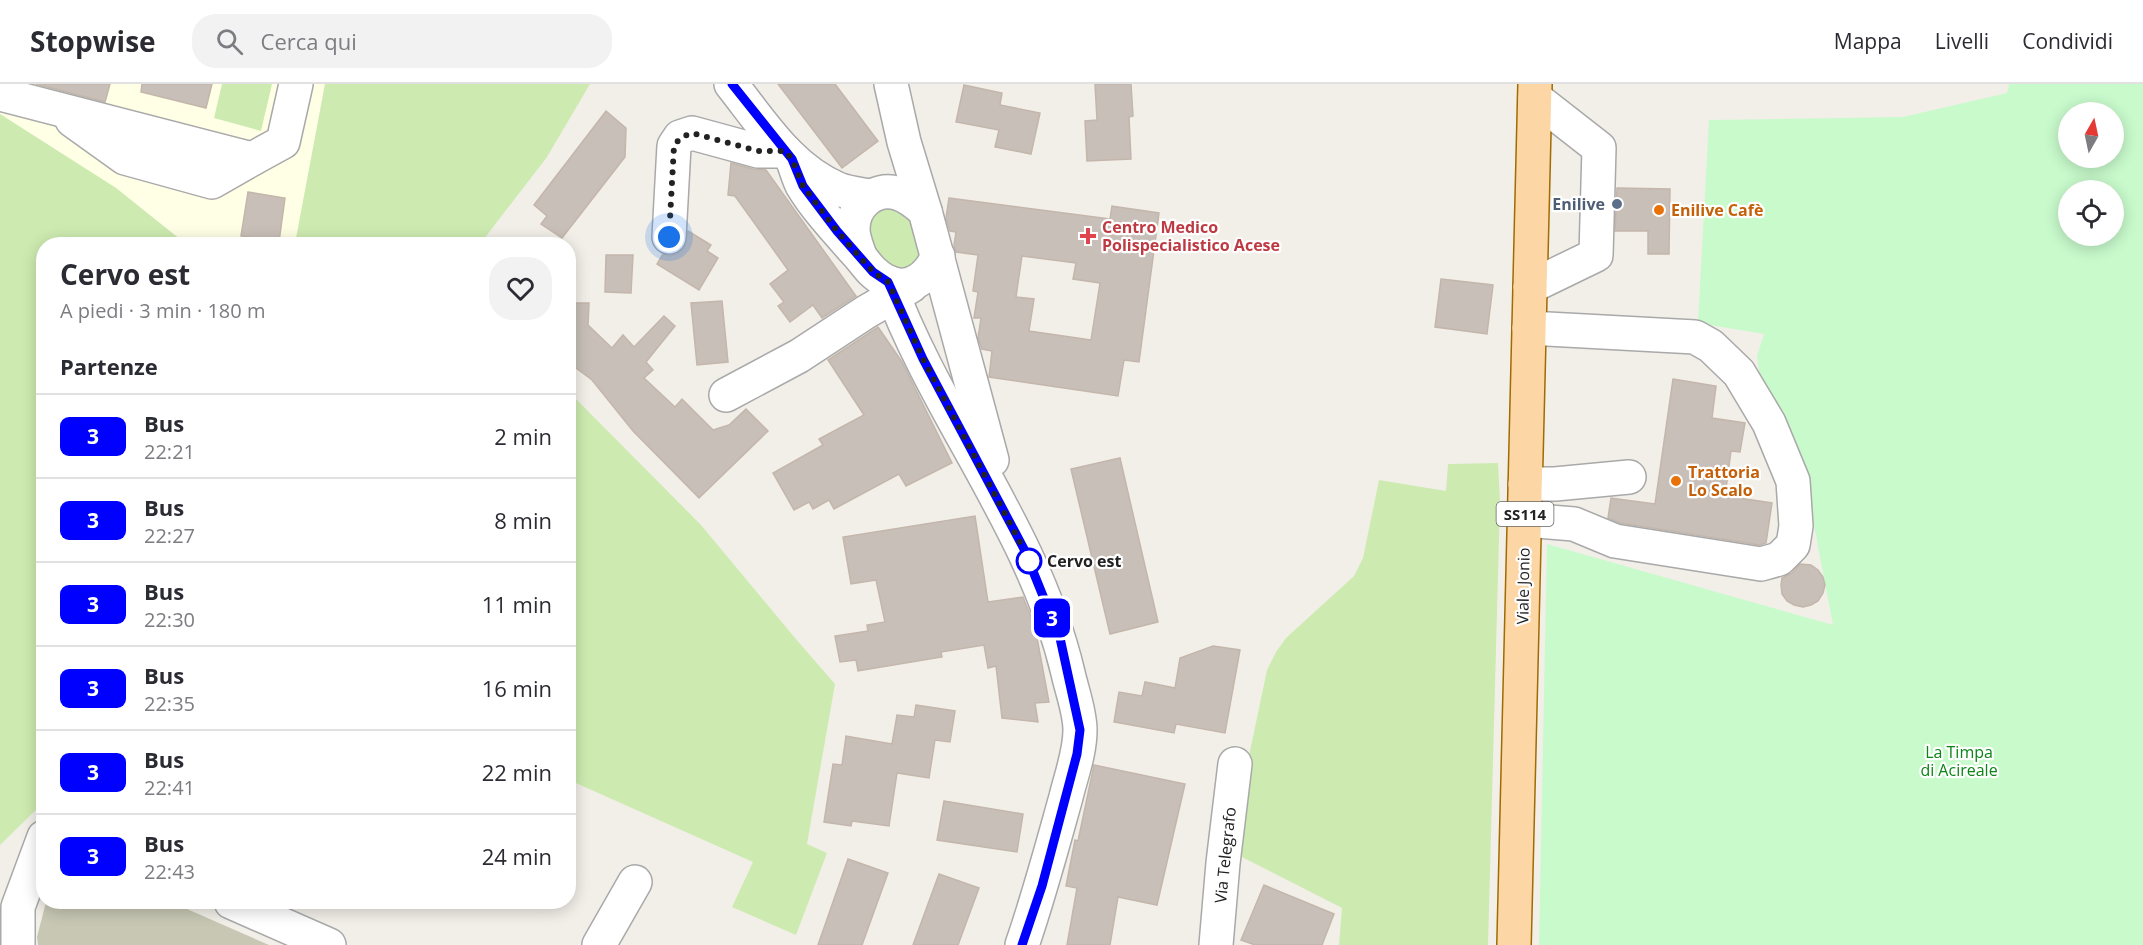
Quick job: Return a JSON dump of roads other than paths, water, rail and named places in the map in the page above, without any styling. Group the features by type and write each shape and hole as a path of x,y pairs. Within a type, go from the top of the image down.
{"main road":[{"name":"Viale Jonio","path":"1514,945 1535,91"}],"street":[{"path":"0,94 252,159 283,142 296,84"},
{"path":"732,84 788,155 812,175 839,189 874,195 895,193 912,199 925,211"},
{"path":"891,84 904,142 938,256 1008,517"},
{"path":"1530,287 1596,255 1599,148 1535,91"},
{"path":"669,237 674,146 680,138 692,133 758,151 788,155"},
{"path":"860,256 853,228 856,215 864,201 874,195 891,175 904,142"},
{"path":"788,155 803,186 837,231 873,272 899,287 923,359 1008,517 1037,578 1060,638 1080,730 1077,754 1045,875 1022,945"},
{"path":"726,395 799,356 899,287 932,270 938,256"},
{"path":"1525,520 1574,524 1615,541 1761,564 1779,559 1793,545 1796,526 1793,481 1769,423 1738,373 1712,346 1695,337 1529,328"},
{"path":"1525,484 1554,484 1629,477"},
{"name":"Via Telegrafo","path":"1216,945 1235,764"},
{"path":"18,945 18,907 36,859"},
{"path":"599,945 634,882"},
{"path":"247,909 329,945"}],"place":[{"name":"Enilive","path":"1617,204"},
{"name":"Enilive Cafè","path":"1659,210"},
{"name":"Centro Medico Polispecialistico Acese","path":"1088,236"},
{"name":"Trattoria Lo Scalo","path":"1676,481"},
{"name":"Cervo est","path":"1029,561"}],"park label":[{"name":"La Timpa di Acireale","path":"1959,761"}]}
